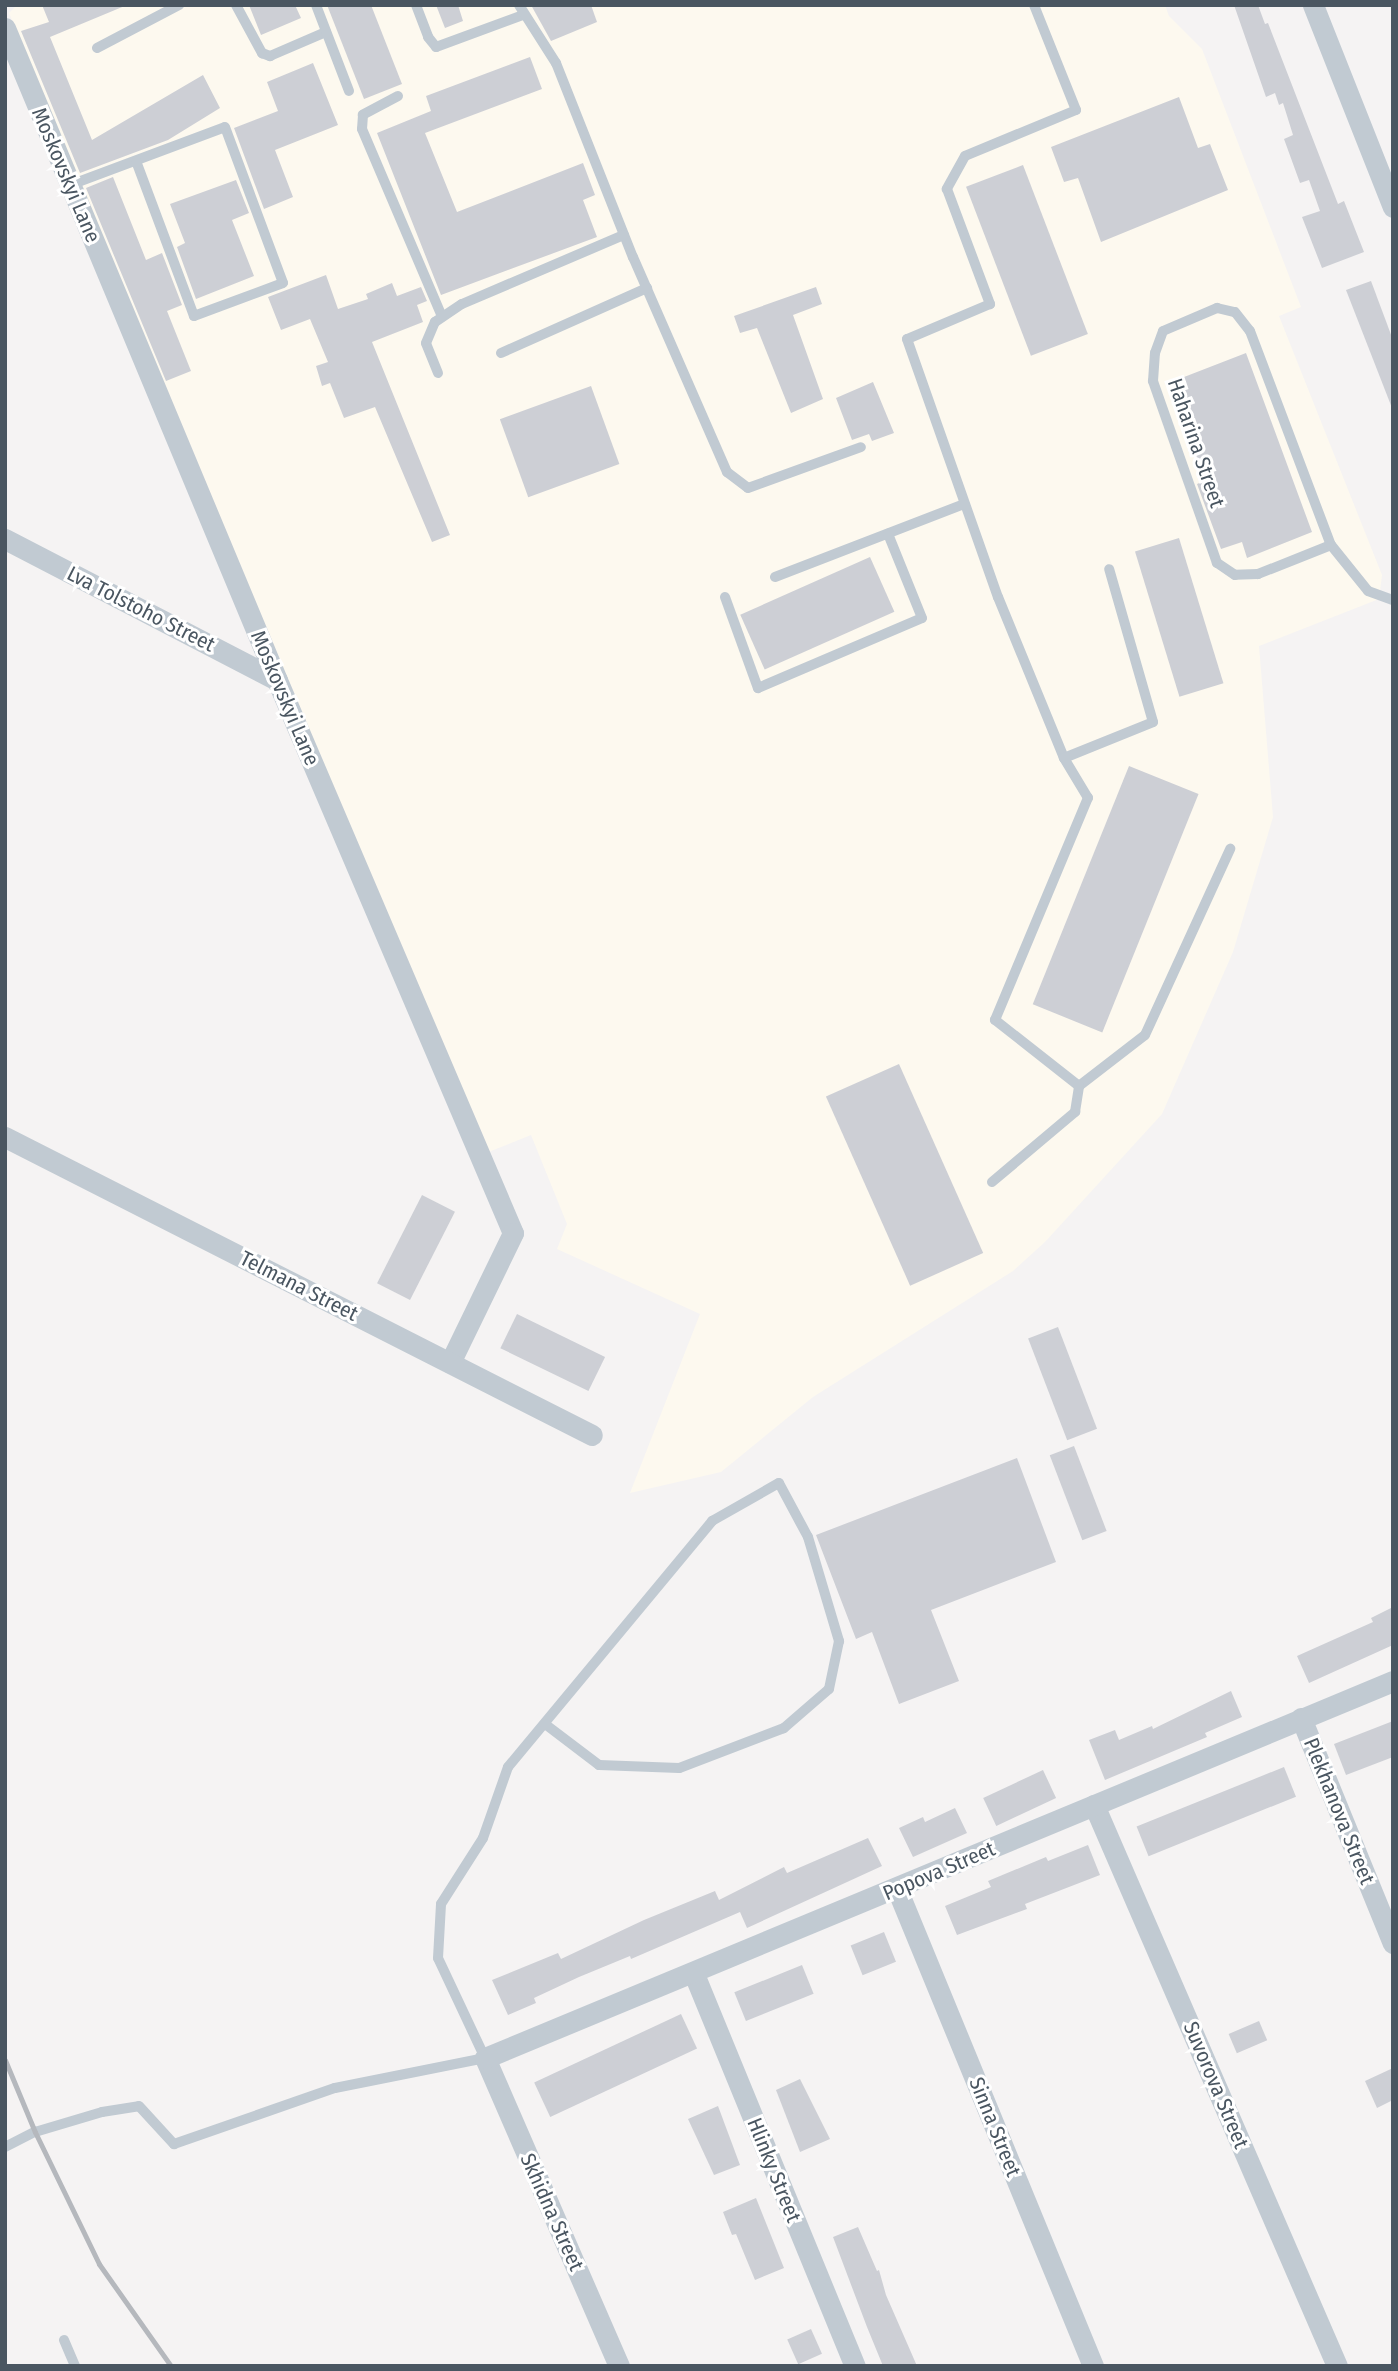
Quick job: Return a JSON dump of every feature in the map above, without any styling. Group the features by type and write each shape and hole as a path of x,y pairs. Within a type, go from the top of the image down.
{"street":[{"path":"1313,5 1392,203"},
{"name":"Moskovskyi Lane","path":"5,28 276,680 513,1233 450,1363"},
{"name":"Lva Tolstoho Street","path":"5,539 276,680"},
{"name":"Telmana Street","path":"5,1137 592,1435"},
{"name":"Popova Street","path":"485,2058 694,1974 1393,1681"},
{"name":"Plekhanova Street","path":"1301,1718 1393,1942"},
{"name":"Suvorova Street","path":"1094,1805 1337,2366"},
{"name":"Sinna Street","path":"897,1889 1093,2366"},
{"name":"Hlinky Street","path":"694,1974 855,2366"},
{"name":"Skhidna Street","path":"485,2058 618,2366"}],"lane":[{"path":"97,48 179,5"},
{"path":"236,5 262,53 270,56 326,32"},
{"path":"316,5 349,91"},
{"path":"416,5 428,37 436,47 521,10 556,63 624,235 727,472 748,488 862,447"},
{"path":"1034,5 1076,110 965,156 947,189 990,304 907,339 964,504 1064,758 1088,798 995,1020 1079,1086"},
{"path":"398,96 363,115 362,129 442,317"},
{"path":"70,185 225,127 283,283 194,316 136,161"},
{"path":"438,373 426,343 435,322 462,304 624,235"},
{"path":"501,353 647,288"},
{"name":"Haharina Street","path":"1331,545 1258,574 1235,575 1217,563 1153,381 1155,354 1163,331 1217,309 1236,312 1250,331 1331,545 1368,591 1393,600"},
{"path":"775,577 964,504"},
{"path":"726,597 758,688 922,618 888,534"},
{"path":"1064,758 1153,722 1109,569"},
{"path":"992,1182 1075,1112 1079,1086 1145,1035 1230,849"},
{"path":"5,2147 34,2132 102,2112 139,2106 174,2144 335,2088 485,2058 438,1958 441,1905 484,1838 508,1767 712,1521 779,1483 808,1537 839,1641 829,1689 784,1728 678,1768 599,1765 545,1724"},
{"path":"64,2340 75,2366"}],"shaded area":[{"path":"17,5 1165,5 1169,16 1202,49 1301,307 1279,316 1382,575 1379,599 1259,646 1273,817 1233,952 1162,1114 1045,1242 1013,1271 813,1397 721,1472 630,1493 700,1314 557,1249 567,1224 531,1135 486,1153 9,13"}],"building":[{"path":"42,5 127,5 50,37 92,140 203,75 220,108 168,140 80,173 21,31 49,22"},
{"path":"249,5 295,5 301,18 261,35"},
{"path":"327,5 371,5 402,84 364,99"},
{"path":"436,5 458,5 463,21 445,28"},
{"path":"531,5 591,5 597,22 551,41"},
{"path":"1234,5 1258,5 1265,24 1268,23 1338,204 1344,201 1364,252 1322,268 1302,217 1320,211 1309,180 1300,183 1284,139 1293,135 1283,103 1279,105 1275,93 1266,97"},
{"path":"530,57 542,89 425,133 457,212 583,163 595,195 583,200 597,237 441,295 377,133 431,111 426,96"},
{"path":"313,63 338,125 275,150 293,197 264,209 234,128 278,111 267,82"},
{"path":"1179,97 1198,148 1210,144 1228,190 1101,242 1078,178 1064,182 1051,147"},
{"path":"1023,165 1088,334 1031,356 966,187"},
{"path":"113,177 146,260 162,253 182,305 167,311 191,371 166,381 86,188"},
{"path":"236,180 249,213 232,220 254,276 196,299 177,247 185,243 170,204"},
{"path":"326,275 338,309 368,299 366,294 392,283 397,296 421,287 427,301 417,305 423,322 372,342 450,535 432,542 375,407 344,418 330,383 322,386 316,366 328,362 310,319 281,330 268,297"},
{"path":"1371,281 1393,340 1392,408 1346,290"},
{"path":"816,287 822,304 793,315 823,399 791,413 757,328 740,333 734,316"},
{"path":"1246,353 1312,532 1247,558 1242,542 1221,549 1197,484 1204,481 1166,384"},
{"path":"873,382 894,433 872,441 869,434 852,440 836,398"},
{"path":"591,386 619,464 528,497 500,419"},
{"path":"1179,538 1223,683 1179,697 1135,551"},
{"path":"870,557 894,612 765,670 740,615"},
{"path":"1129,766 1199,794 1102,1032 1033,1004"},
{"path":"899,1064 983,1253 910,1286 826,1097"},
{"path":"422,1195 455,1212 410,1300 377,1283"},
{"path":"517,1314 605,1357 588,1391 500,1348"},
{"path":"1058,1327 1097,1429 1067,1440 1028,1338"},
{"path":"1074,1446 1107,1531 1082,1540 1050,1455"},
{"path":"1017,1458 1056,1562 931,1610 959,1681 899,1704 872,1632 856,1639 816,1535"},
{"path":"1393,1607 1393,1645 1309,1683 1297,1656 1373,1622 1371,1618"},
{"path":"1231,1691 1242,1717 1205,1733 1207,1737 1105,1780 1089,1740 1115,1730 1119,1740 1152,1726 1153,1729"},
{"path":"1393,1721 1393,1757 1346,1775 1334,1744"},
{"path":"1284,1767 1296,1797 1149,1856 1137,1827"},
{"path":"1043,1770 1056,1798 996,1826 983,1798"},
{"path":"955,1808 967,1833 913,1857 899,1828 923,1817 925,1822"},
{"path":"868,1838 882,1866 747,1928 740,1912 631,1959 630,1956 579,1977 534,1998 536,2003 508,2015 492,1980 558,1953 561,1959 644,1920 715,1891 719,1900 784,1867 787,1873"},
{"path":"1088,1845 1100,1875 1025,1904 1027,1909 957,1935 945,1906 991,1887 988,1881 1046,1857 1048,1861"},
{"path":"884,1932 896,1962 863,1975 851,1945"},
{"path":"802,1965 814,1994 746,2021 734,1992"},
{"path":"681,2014 697,2048 550,2117 534,2082"},
{"path":"1259,2021 1267,2040 1237,2053 1229,2034"},
{"path":"1393,2068 1393,2100 1377,2108 1365,2081"},
{"path":"800,2079 830,2139 800,2152 776,2090"},
{"path":"718,2106 740,2165 714,2175 688,2119"},
{"path":"756,2198 784,2268 755,2280 736,2234 732,2235 723,2212"},
{"path":"858,2227 877,2271 879,2270 886,2295 917,2366 883,2366 833,2237"},
{"path":"811,2329 822,2354 798,2364 787,2340"}],"railway":[{"path":"5,2060 35,2132 99,2264 171,2366"}]}
